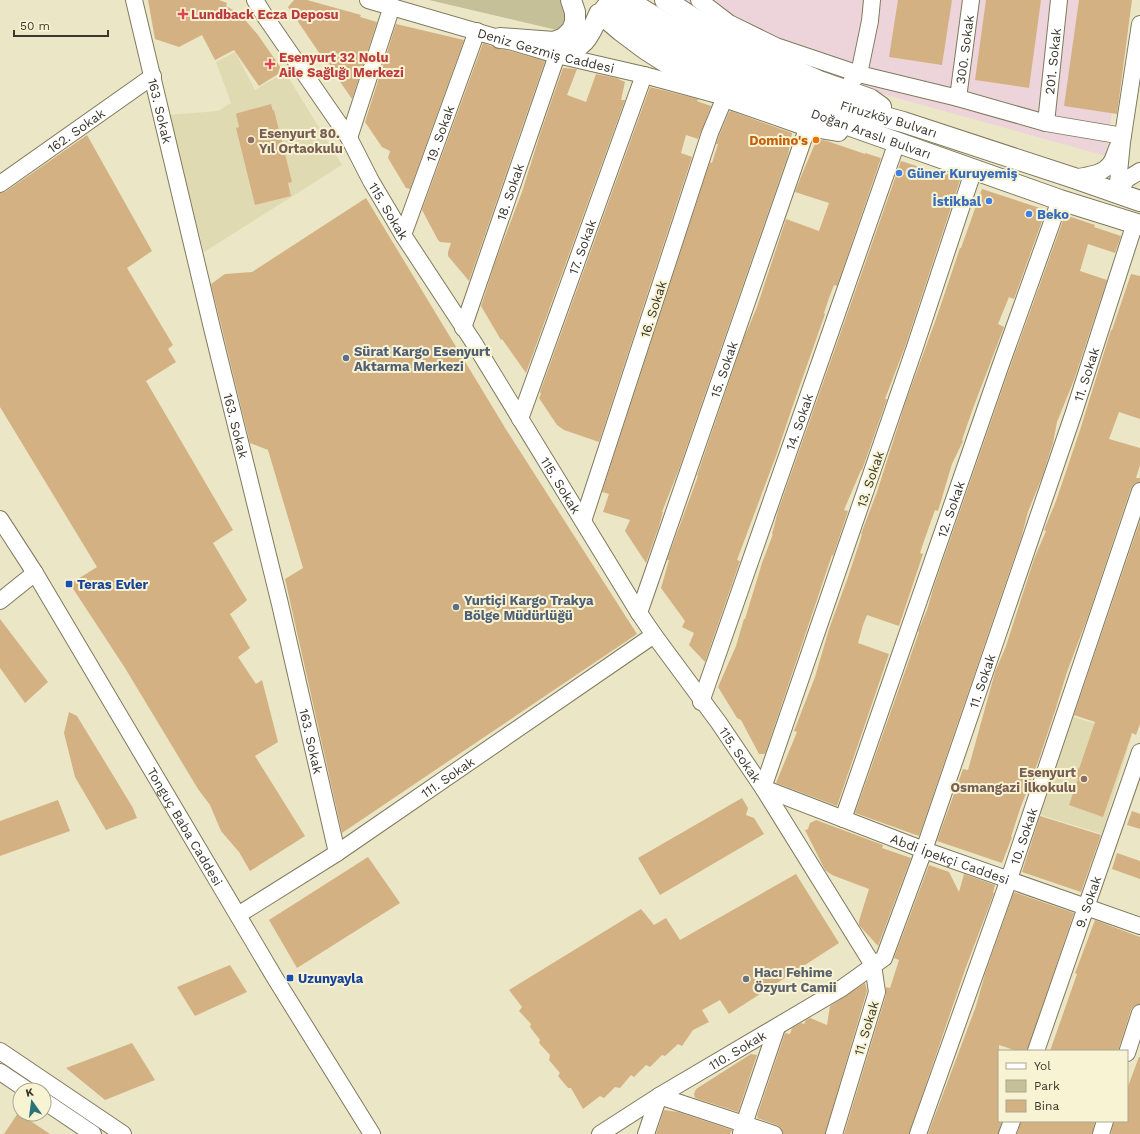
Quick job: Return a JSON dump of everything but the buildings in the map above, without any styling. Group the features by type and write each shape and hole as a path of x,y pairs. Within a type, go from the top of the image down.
{"main road":[{"path":"500,38 517,38 540,42 554,42 564,38 572,30 575,22 575,12 572,0"},
{"path":"576,0 586,8 612,8"},
{"path":"666,0 709,28 756,53 842,90 870,99 903,122"},
{"path":"557,55 570,52 580,47 612,8"},
{"path":"612,8 621,31 645,49 724,97 808,126 897,142"},
{"name":"Firuzköy Bulvarı","path":"612,8 709,50 741,66 799,90 849,107 903,122 1117,192 1140,201"},
{"name":"Doğan Araslı Bulvarı","path":"612,8 671,47 741,85 780,101 1060,200 1137,224"}],"street":[{"name":"163. Sokak","path":"134,0 212,328 280,604 337,853"},
{"name":"115. Sokak","path":"255,0 349,138 370,181 520,418 639,613 654,636 719,723 762,788 873,965"},
{"name":"Deniz Gezmiş Caddesi","path":"368,0 557,55 644,75 724,97"},
{"path":"699,0 729,23 776,46 859,74 958,98 1046,123 1122,139"},
{"path":"842,90 859,74 870,21 872,0"},
{"name":"300. Sokak","path":"958,98 971,0"},
{"name":"201. Sokak","path":"1046,123 1059,0"},
{"path":"349,138 392,6"},
{"path":"1117,192 1122,139 1140,24"},
{"name":"19. Sokak","path":"403,235 477,31"},
{"name":"18. Sokak","path":"463,328 557,55"},
{"path":"859,74 870,99"},
{"name":"17. Sokak","path":"520,418 644,75"},
{"name":"162. Sokak","path":"0,184 153,76"},
{"name":"16. Sokak","path":"583,521 708,140 724,97"},
{"name":"15. Sokak","path":"639,613 808,126"},
{"path":"1074,178 1103,171 1110,164 1114,152 1122,139"},
{"name":"14. Sokak","path":"702,702 897,142"},
{"name":"13. Sokak","path":"762,788 913,355 974,169"},
{"path":"1117,192 1127,178 1140,171"},
{"name":"12. Sokak","path":"843,820 997,375 1060,200"},
{"name":"11. Sokak","path":"834,1134 877,992 873,965 884,958 924,850 1137,224"},
{"name":"10. Sokak","path":"918,1134 1009,879 1140,491"},
{"name":"Tonguç Baba Caddesi","path":"0,519 35,573 275,978 372,1134"},
{"path":"0,601 35,573"},
{"name":"111. Sokak","path":"238,915 337,853 654,636"},
{"name":"9. Sokak","path":"1036,1050 1140,752"},
{"name":"Abdi İpekçi Caddesi","path":"762,788 924,850 1140,926"},
{"name":"110. Sokak","path":"600,1134 659,1096 842,988 873,965"},
{"path":"1128,1050 1140,1013"},
{"path":"742,1129 777,1027"},
{"path":"0,1051 123,1134"},
{"path":"0,1072 15,1082"},
{"path":"646,1134 659,1096 742,1129 774,1134"},
{"path":"52,1106 93,1134"},
{"path":"1007,1134 1012,1122"},
{"path":"1101,1134 1105,1122"}],"shaded area":[{"path":"679,0 1127,0 1106,156 836,81"},
{"name":"Esenyurt 80. Yıl Ortaokulu","path":"235,52 255,90 285,72 342,165 204,252 168,115 218,111 231,103 216,62"},
{"name":"Esenyurt Osmangazi İlkokulu","path":"1070,716 1132,735 1102,834 1038,814"}],"green space":[{"path":"429,0 561,0 571,15 561,31"}],"place":[{"name":"Lundback Ecza Deposu","path":"183,14"},
{"name":"Esenyurt 32 Nolu Aile Sağlığı Merkezi","path":"270,64"},
{"name":"Esenyurt 80. Yıl Ortaokulu","path":"251,140"},
{"name":"Domino's","path":"816,140"},
{"name":"Güner Kuruyemiş","path":"899,173"},
{"name":"İstikbal","path":"989,201"},
{"name":"Beko","path":"1029,214"},
{"name":"Sürat Kargo Esenyurt Aktarma Merkezi","path":"346,358"},
{"name":"Teras Evler","path":"69,584"},
{"name":"Yurtiçi Kargo Trakya Bölge Müdürlüğü","path":"456,607"},
{"name":"Esenyurt Osmangazi İlkokulu","path":"1084,779"},
{"name":"Uzunyayla","path":"290,978"},
{"name":"Hacı Fehime Özyurt Camii","path":"746,979"}]}
